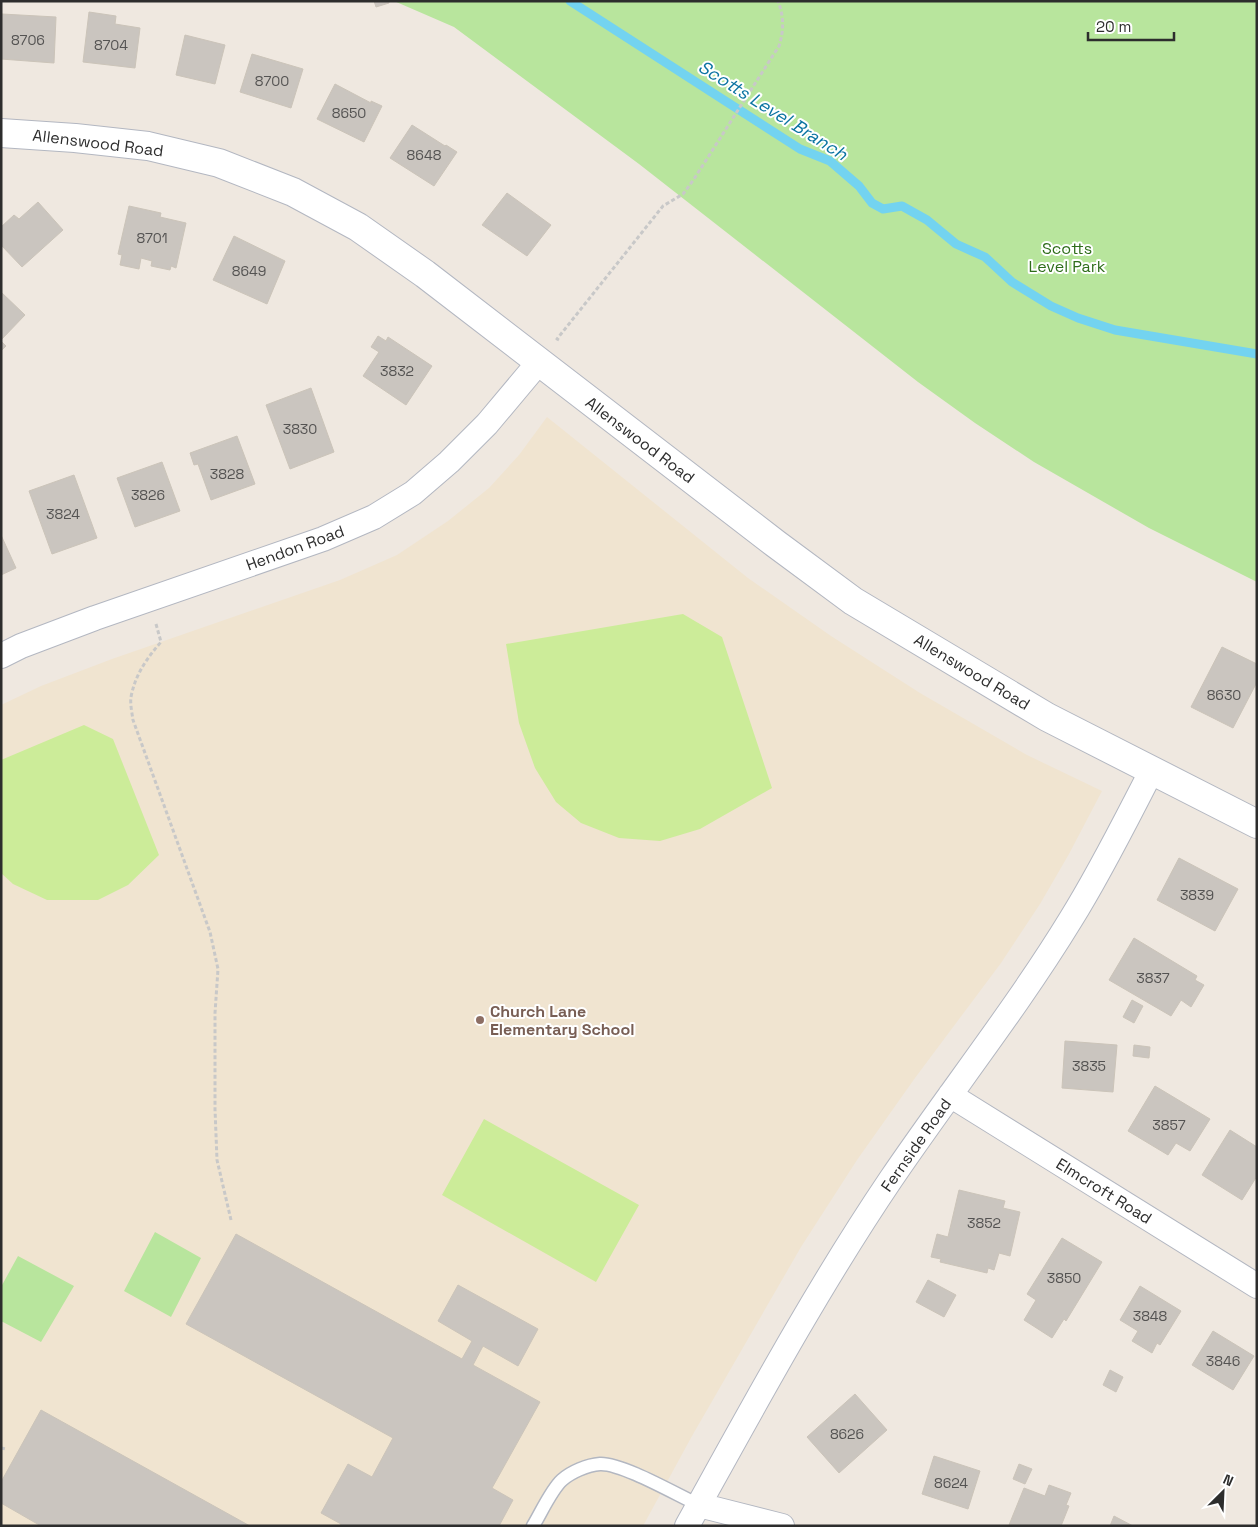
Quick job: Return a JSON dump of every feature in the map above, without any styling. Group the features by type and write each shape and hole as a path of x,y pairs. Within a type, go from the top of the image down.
{"street":[{"name":"Allenswood Road","path":"1,133 75,138 148,146 219,163 293,192 358,227 426,274 768,538 853,600 1047,717 1257,824"},
{"name":"Hendon Road","path":"1,656 40,639 323,539 374,518 413,493 449,462 487,424 539,362"},
{"name":"Fernside Road","path":"688,1526 782,1356 836,1265 890,1180 1031,982 1072,918 1101,869 1152,770"},
{"name":"Elmcroft Road","path":"950,1095 1257,1286"},
{"path":"699,1505 782,1526"}],"lane":[{"path":"534,1526 561,1480 581,1469 601,1464 624,1469 699,1505"}],"path":[{"path":"564,345 557,339 663,206 683,194 779,46 783,24 782,12 778,1"},
{"path":"148,600 162,642 147,659 137,677 131,698 133,720 210,932 218,969 214,1013 215,1126 217,1160 231,1220"},
{"path":"1,1448 6,1449"}],"shaded area":[{"name":"Church Lane Elementary School","path":"547,417 748,578 831,636 920,693 1027,755 1102,791 1040,904 1001,963 915,1078 857,1160 801,1247 692,1436 643,1526 1,1526 1,705 41,686 112,659 340,580 397,555 448,521 489,488 519,455"}],"green space":[{"name":"Scotts Level Park","path":"394,1 1257,1 1257,582 1149,528 1034,462 975,423 918,382 639,164 454,27"},
{"path":"683,614 722,637 772,788 700,829 660,841 619,838 581,823 556,802 535,768 519,723 506,644"},
{"path":"84,725 113,739 159,855 128,885 98,900 47,900 13,884 1,873 1,760"},
{"path":"484,1119 639,1205 596,1282 442,1195"},
{"path":"155,1232 201,1258 171,1317 124,1291"},
{"path":"18,1256 74,1286 41,1342 1,1321 1,1287"}],"building":[{"path":"374,1 389,1 389,3 376,7"},
{"path":"89,12 116,16 115,24 140,28 135,68 83,62"},
{"path":"2,14 56,17 54,63 1,59"},
{"path":"185,35 225,45 215,84 176,75"},
{"path":"252,54 303,69 291,108 240,92"},
{"path":"335,84 371,103 371,101 382,106 364,142 317,119"},
{"path":"412,125 457,152 434,186 390,158"},
{"path":"507,193 551,225 527,256 482,225"},
{"path":"38,202 63,230 22,267 1,245 1,227 14,215 19,219"},
{"path":"129,206 161,213 160,217 186,223 176,268 171,266 170,270 151,266 152,261 141,258 139,269 120,265 122,255 118,254"},
{"path":"234,236 285,261 267,304 213,280"},
{"path":"1,292 25,315 1,340"},
{"path":"378,336 386,341 388,337 432,366 406,405 363,376 379,352 371,347"},
{"path":"1,341 6,346 1,351"},
{"path":"311,388 334,452 290,469 266,405"},
{"path":"237,436 255,484 211,500 198,464 194,465 190,453"},
{"path":"162,462 180,511 135,527 117,478"},
{"path":"74,475 97,538 52,554 29,491"},
{"path":"1,535 16,568 1,575"},
{"path":"1222,647 1257,664 1257,682 1233,728 1191,707"},
{"path":"1179,858 1238,889 1215,931 1157,900"},
{"path":"1134,938 1197,976 1195,980 1204,985 1191,1007 1181,1000 1171,1016 1109,980"},
{"path":"1132,1000 1143,1006 1134,1023 1123,1017"},
{"path":"1065,1041 1117,1045 1113,1092 1062,1088"},
{"path":"1134,1045 1150,1047 1149,1058 1133,1056"},
{"path":"1155,1086 1210,1119 1190,1151 1176,1143 1168,1155 1128,1131"},
{"path":"1230,1130 1257,1147 1257,1176 1242,1200 1202,1175"},
{"path":"959,1190 1005,1201 1003,1208 1020,1212 1010,1256 999,1253 994,1270 988,1268 987,1273 940,1262 941,1259 931,1257 937,1234 948,1237"},
{"path":"236,1234 462,1359 472,1341 438,1321 458,1285 538,1329 518,1366 483,1346 473,1365 540,1402 492,1488 513,1500 499,1526 340,1526 341,1524 321,1513 348,1464 372,1477 393,1438 186,1324"},
{"path":"1062,1238 1102,1262 1066,1321 1064,1319 1052,1338 1024,1320 1036,1300 1027,1294"},
{"path":"928,1280 956,1295 944,1317 916,1302"},
{"path":"1140,1286 1181,1311 1160,1345 1157,1343 1152,1353 1132,1341 1138,1331 1120,1320"},
{"path":"1213,1331 1254,1356 1233,1390 1192,1365"},
{"path":"1110,1370 1123,1377 1116,1392 1103,1385"},
{"path":"855,1394 887,1430 839,1473 807,1437"},
{"path":"41,1410 250,1526 41,1526 1,1503 1,1482"},
{"path":"934,1456 980,1471 968,1509 922,1494"},
{"path":"1019,1464 1032,1469 1025,1484 1013,1479"},
{"path":"1049,1485 1071,1493 1066,1505 1069,1506 1061,1526 1009,1525 1024,1488 1045,1496"},
{"path":"1114,1516 1133,1526 1110,1526"}],"waterway":[{"name":"Scotts Level Branch","path":"570,1 800,149 830,161 859,186 872,203 883,209 902,206 927,220 956,244 985,257 1012,282 1051,306 1078,318 1115,330 1257,354"}],"place":[{"name":"Church Lane Elementary School","path":"480,1020"}]}
